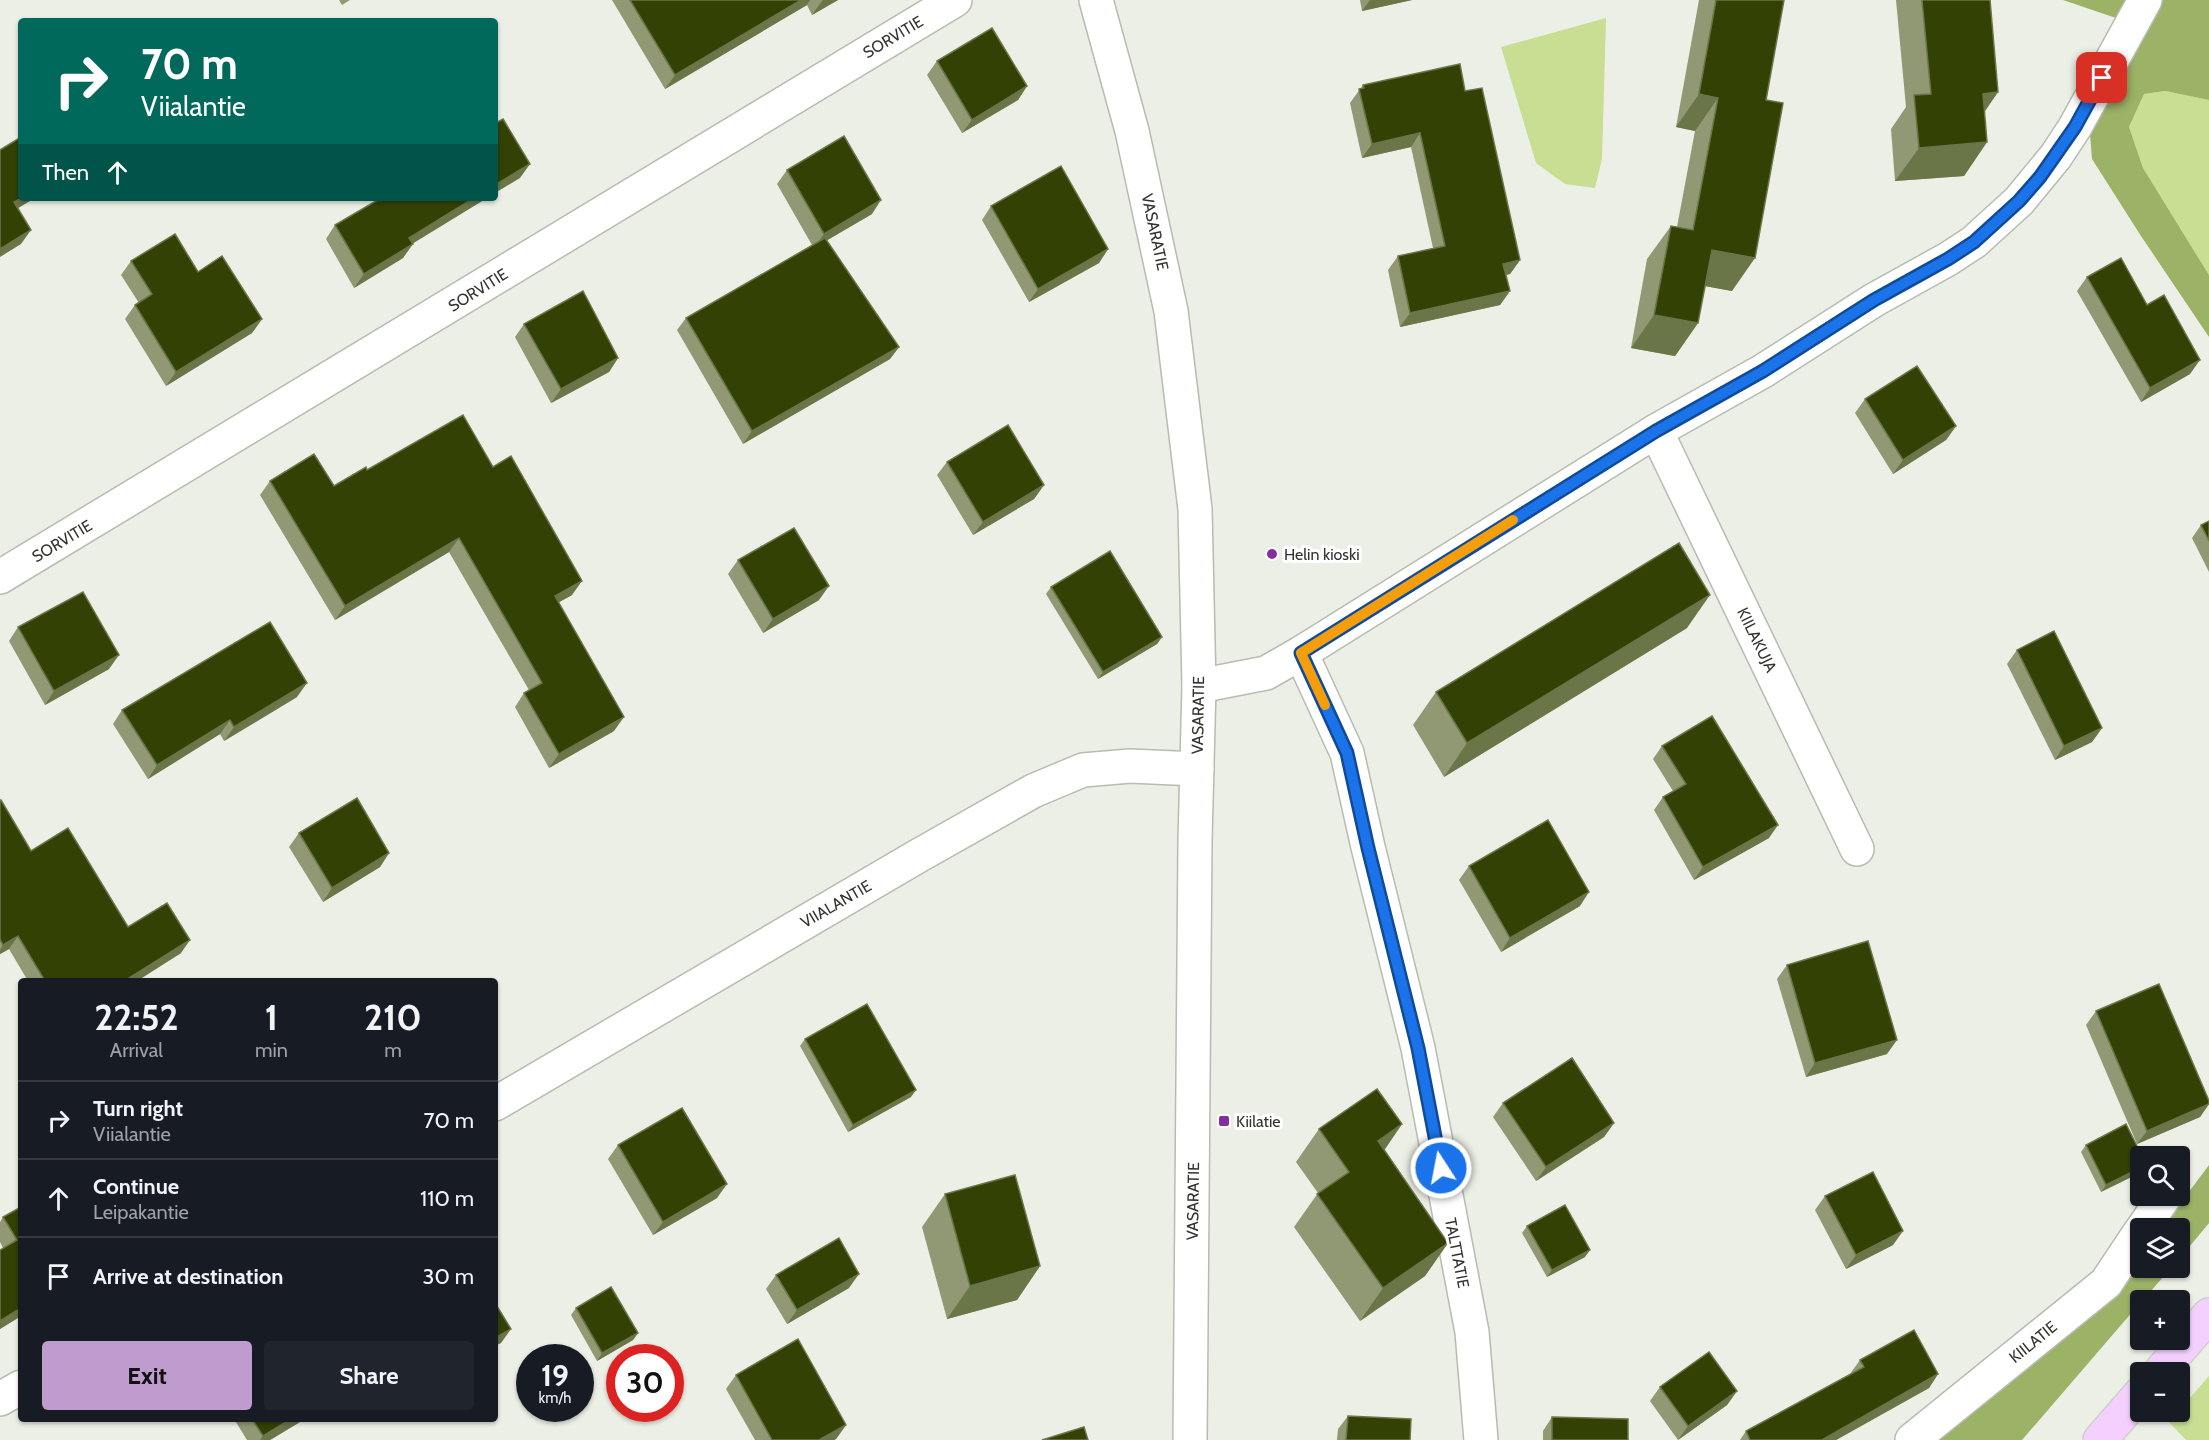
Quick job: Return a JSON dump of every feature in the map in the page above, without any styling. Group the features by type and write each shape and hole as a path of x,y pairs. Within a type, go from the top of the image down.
{"main road":[{"path":"2169,1362 2209,1315"},
{"path":"2100,1440 2130,1406"}],"street":[{"name":"SORVITIE","path":"0,577 341,374 955,0"},
{"name":"VASARATIE","path":"1095,0 1132,131 1171,310 1195,509 1199,686 1190,1440"},
{"path":"1199,686 1266,673 1656,431 1763,371 1874,300 1948,259 1993,226 2019,201 2056,156 2075,127 2145,0"},
{"name":"KIILAKUJA","path":"1656,431 1857,849"},
{"name":"TALTTATIE","path":"1301,653 1347,753 1368,848 1418,1048 1472,1332 1481,1440"},
{"name":"VIIALANTIE","path":"498,1102 1033,791 1083,770 1130,766 1197,769"},
{"name":"KIILATIE","path":"1912,1440 2106,1283 2130,1248"},
{"path":"0,1399 18,1389"}],"green space":[{"path":"2063,0 2130,0 2119,19"},
{"path":"2160,0 2209,0 2209,100 2165,91 2144,94 2129,127 2143,168 2209,275 2209,337 2092,159 2090,134 2149,13"},
{"path":"1606,18 1602,159 1595,188 1565,184 1536,163 1501,47"},
{"path":"2165,91 2209,100 2209,275 2143,168 2129,127 2144,94"},
{"path":"2209,1165 2209,1223 2190,1246 2190,1218 2169,1218 2178,1206 2190,1206 2190,1190"},
{"path":"2130,1269 2130,1278 2162,1278 2152,1290 2130,1290 2130,1315 2022,1440 1937,1440"},
{"path":"2209,1376 2209,1440 2186,1440 2169,1422 2190,1422 2190,1398"}],"building":[{"path":"630,0 801,0 675,75"},
{"path":"1716,0 1784,0 1766,100 1783,103 1755,258 1712,250 1698,323 1654,315 1671,226 1693,230 1718,98 1699,94"},
{"path":"1922,0 1990,0 1998,92 1983,94 1987,142 1919,148 1914,95 1931,94"},
{"path":"992,28 1027,86 972,120 937,61"},
{"path":"1460,64 1465,91 1482,88 1520,260 1503,264 1510,291 1410,313 1398,256 1445,246 1420,133 1372,144 1359,89 1364,88 1363,85"},
{"path":"503,119 530,164 498,183 498,122"},
{"path":"844,136 881,200 824,234 787,170"},
{"path":"18,139 18,200 14,202 31,230 0,249 0,150"},
{"path":"1061,166 1108,249 1038,289 991,206"},
{"path":"376,201 469,201 409,238 413,244 364,274 335,225"},
{"path":"175,234 198,272 222,256 262,319 176,372 135,305 152,294 131,261"},
{"path":"825,238 899,347 752,431 686,318"},
{"path":"2121,258 2147,305 2164,295 2200,360 2150,388 2087,277"},
{"path":"583,291 618,358 561,389 524,324"},
{"path":"1917,366 1956,426 1903,460 1865,399"},
{"path":"463,415 493,467 511,456 582,581 555,596 624,717 559,754 524,693 542,683 459,538 345,606 270,481 314,454 334,486 366,467 367,470"},
{"path":"1008,425 1044,485 983,522 947,462"},
{"path":"2209,521 2209,541 2201,525"},
{"path":"794,528 829,586 773,619 738,560"},
{"path":"1679,543 1710,595 1467,743 1436,692"},
{"path":"1110,551 1162,637 1103,672 1051,587"},
{"path":"83,592 119,655 54,691 18,627"},
{"path":"270,622 307,683 234,727 230,720 157,765 122,710"},
{"path":"2054,631 2102,728 2064,746 2017,650"},
{"path":"1712,716 1778,825 1703,867 1663,797 1686,784 1662,746"},
{"path":"357,798 389,853 332,888 299,833"},
{"path":"1,800 31,851 68,828 128,927 167,903 190,940 129,978 43,978 18,936 3,945 0,939"},
{"path":"1548,820 1589,892 1510,938 1469,866"},
{"path":"1868,941 1897,1040 1815,1063 1787,965"},
{"path":"2159,984 2209,1104 2147,1131 2096,1011"},
{"path":"867,1004 916,1090 853,1125 805,1039"},
{"path":"1572,1058 1614,1123 1546,1167 1503,1103"},
{"path":"1377,1089 1402,1124 1378,1141 1448,1243 1383,1288 1317,1194 1349,1172 1319,1129"},
{"path":"682,1108 727,1184 663,1222 618,1145"},
{"path":"2126,1124 2137,1146 2130,1146 2130,1173 2106,1185 2086,1145"},
{"path":"1873,1172 1903,1231 1856,1255 1825,1196"},
{"path":"1015,1175 1040,1266 970,1286 945,1194"},
{"path":"1565,1205 1590,1250 1552,1270 1527,1226"},
{"path":"18,1209 18,1310 0,1321 0,1250 17,1240 3,1217"},
{"path":"839,1238 859,1274 797,1310 776,1275"},
{"path":"611,1287 638,1333 618,1344 606,1344 606,1351 602,1353 576,1308"},
{"path":"498,1308 511,1329 498,1336"},
{"path":"1914,1330 1938,1374 1822,1440 1750,1440 1746,1431 1864,1367 1860,1360"},
{"path":"798,1339 846,1425 819,1440 772,1440 736,1375"},
{"path":"1709,1352 1737,1391 1688,1426 1660,1387"},
{"path":"1348,1416 1411,1419 1410,1440 1346,1440"},
{"path":"1552,1417 1628,1419 1628,1440 1552,1440"},
{"path":"254,1422 286,1422 263,1436"},
{"path":"1084,1427 1088,1440 1042,1440"}],"slow traffic":[{"path":"1325,705 1301,653 1513,520"}],"place":[{"name":"Helin kioski","path":"1272,554"},
{"name":"Kiilatie","path":"1224,1121"}],"route":[{"path":"1441,1168 1418,1048 1368,848 1347,753 1301,653 1656,431 1763,371 1874,300 1974,242 2019,201 2040,177 2075,127 2102,78"}]}
